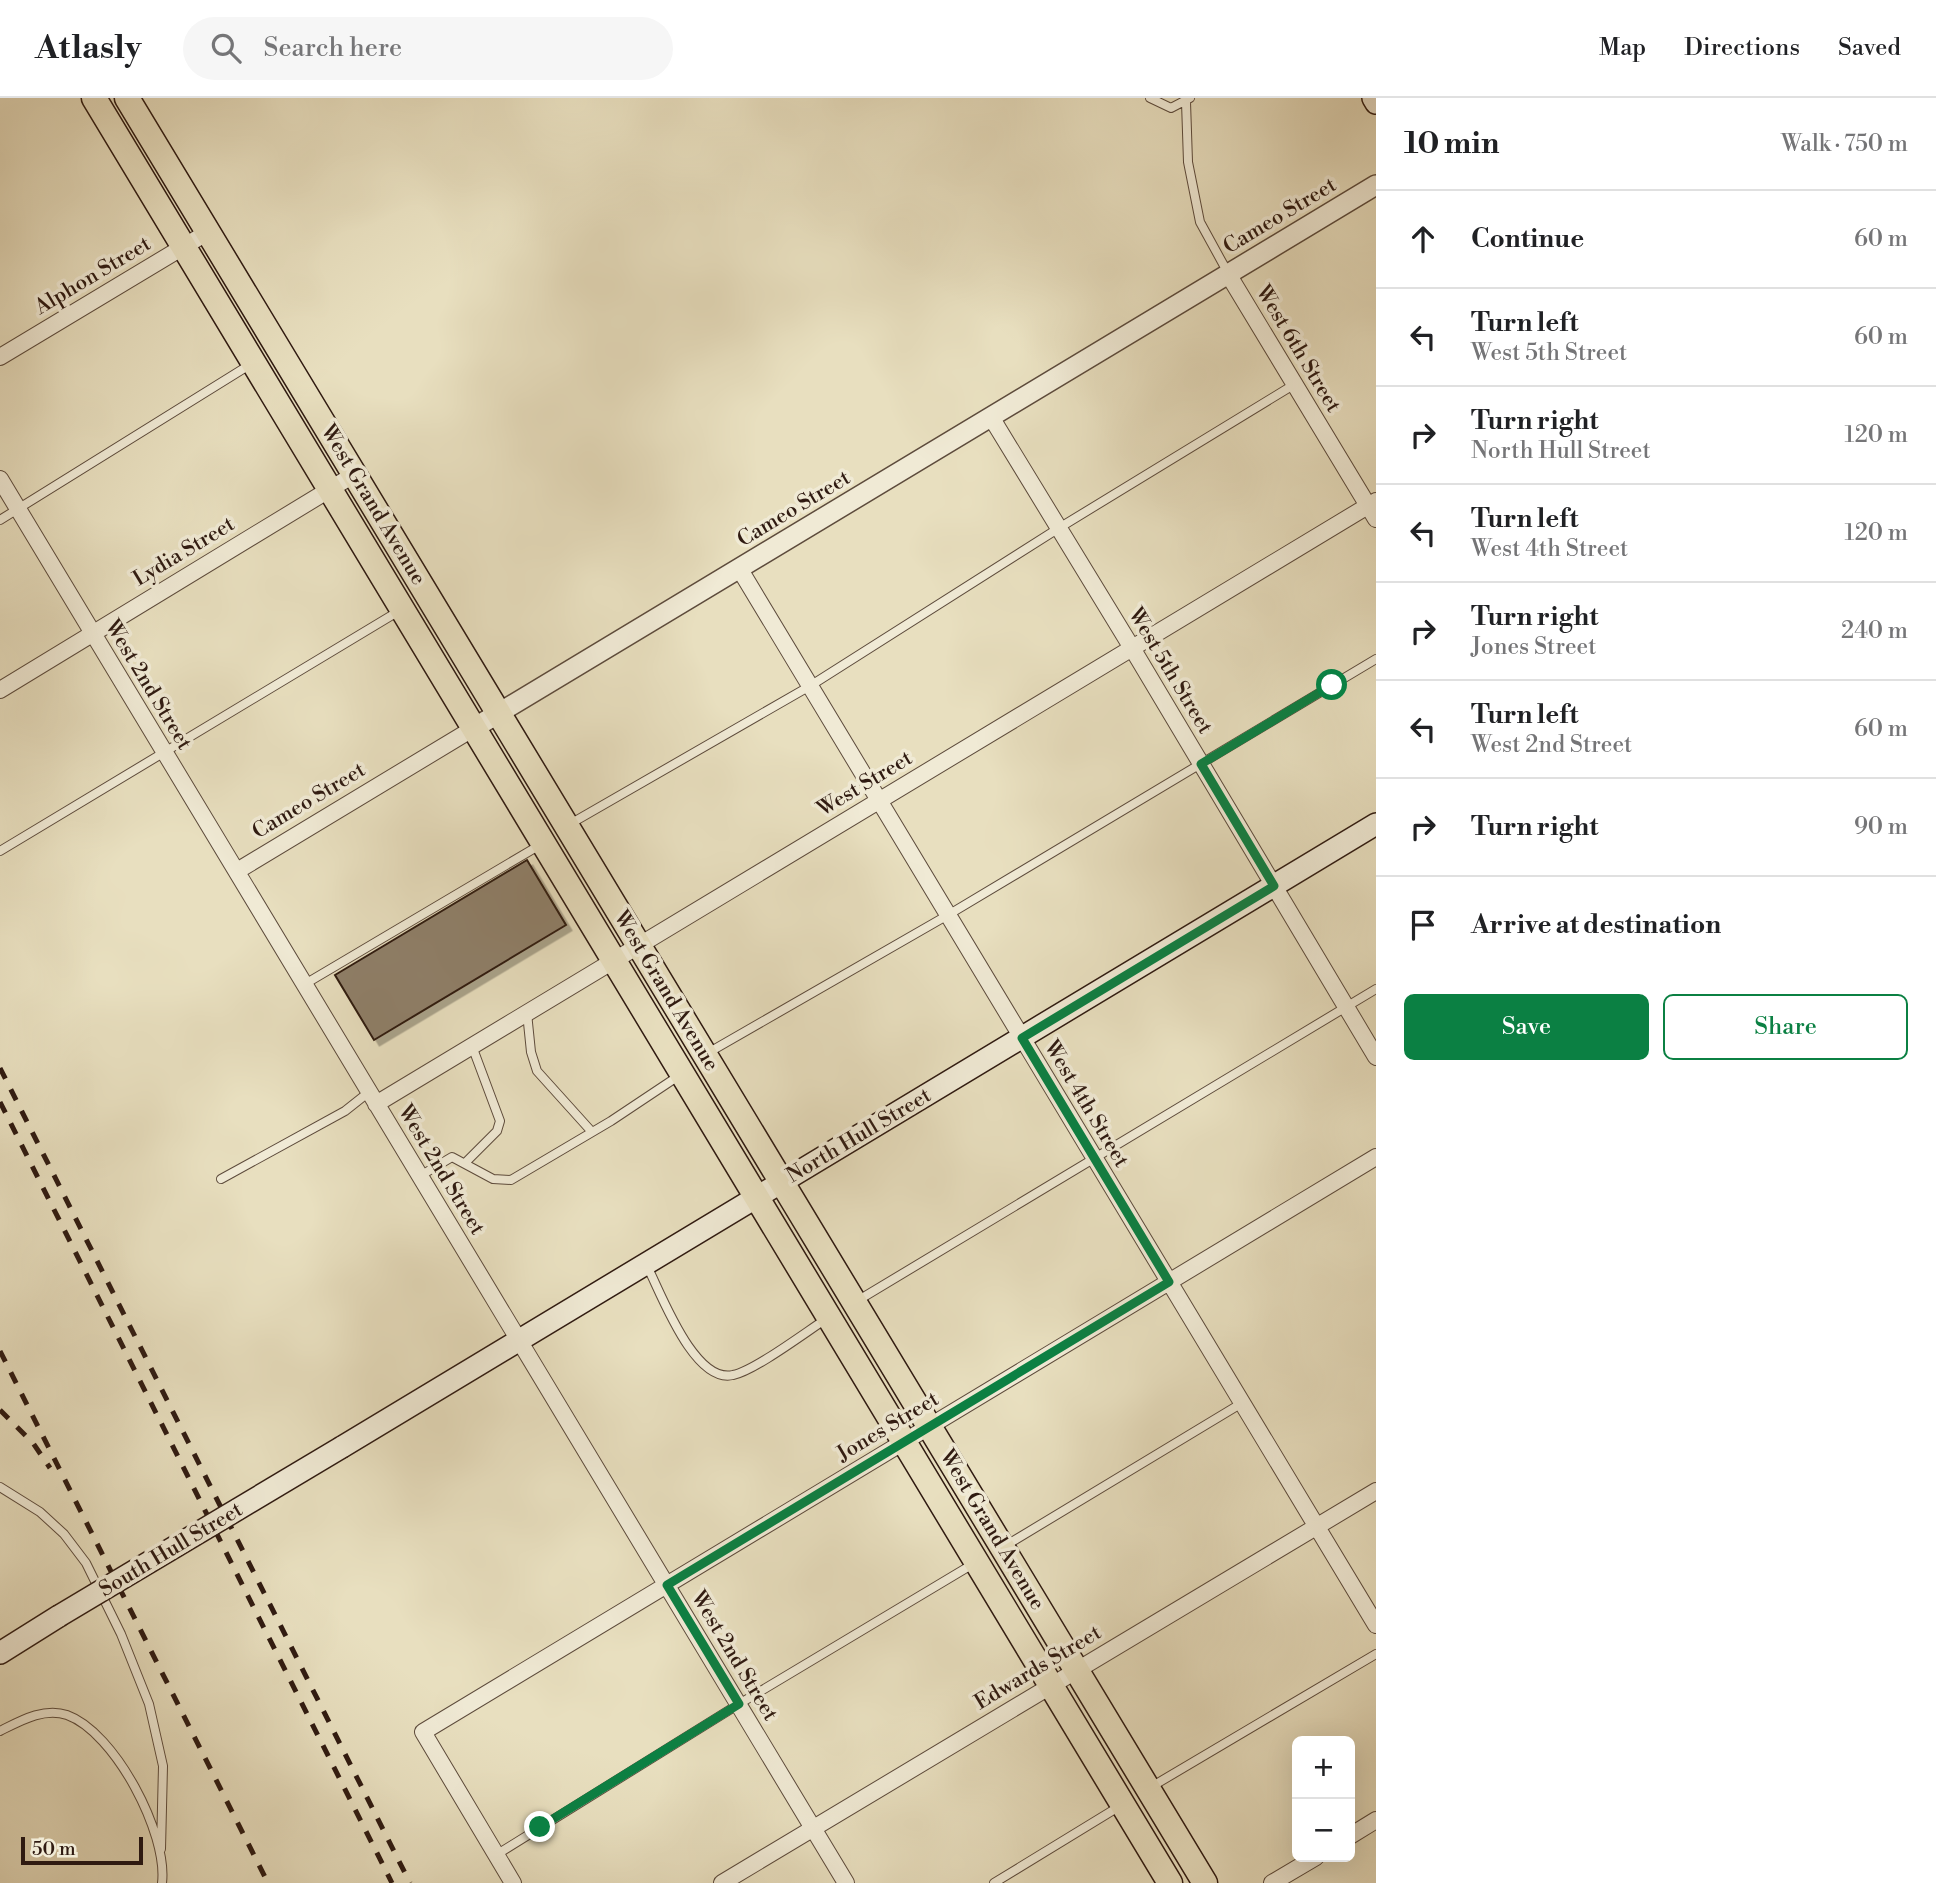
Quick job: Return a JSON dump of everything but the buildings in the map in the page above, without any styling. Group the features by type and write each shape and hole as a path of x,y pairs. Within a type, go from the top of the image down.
{"highway":[{"name":"West Grand Avenue","path":"94,98 1170,1883"},
{"name":"West Grand Avenue","path":"127,98 1205,1883"}],"main road":[{"path":"1373,98 1376,103"},
{"name":"North Hull Street","path":"342,1447 1376,824"},
{"name":"South Hull Street","path":"0,1653 342,1447"}],"street":[{"name":"Cameo Street","path":"237,872 1376,185"},
{"name":"Alphon Street","path":"0,356 208,232"},
{"name":"West 6th Street","path":"1228,274 1373,508"},
{"name":"West 5th Street","path":"991,417 1376,1057"},
{"name":"Lydia Street","path":"0,690 355,474"},
{"name":"West 2nd Street","path":"0,479 846,1883"},
{"name":"West Street","path":"373,1098 472,1046 1132,648 1373,508"},
{"name":"West 4th Street","path":"739,568 1376,1625"},
{"name":"Jones Street","path":"496,1855 423,1732 1376,1157"},
{"name":"Edwards Street","path":"722,1883 1376,1491"},
{"path":"1355,1833 1376,1821"},
{"path":"496,1855 513,1883"},
{"path":"1272,1883 1308,1862"}],"lane":[{"path":"1150,98 1171,108 1188,100 1188,162 1200,222 1228,274"},
{"path":"0,520 253,363"},
{"path":"567,825 810,686 1059,528 1295,384"},
{"path":"0,851 402,609"},
{"path":"704,1055 948,915 1376,659"},
{"path":"305,984 544,843"},
{"path":"855,1303 1376,989"},
{"path":"527,1013 531,1052 537,1071 592,1132"},
{"path":"465,1163 497,1130 500,1121 472,1046"},
{"path":"420,1176 452,1157 494,1179 511,1180 683,1074"},
{"path":"221,1179 373,1098"},
{"path":"647,1264 680,1332 697,1360 716,1374 732,1376 829,1317"},
{"path":"1003,1547 1242,1403"},
{"path":"0,1487 40,1511 64,1534 86,1563 121,1634 149,1704 163,1766 162,1883"},
{"path":"496,1855 739,1704 976,1563"},
{"path":"1148,1789 1376,1654"},
{"path":"0,1731 23,1719 47,1713 67,1715 87,1727 125,1771 148,1813 161,1849"},
{"path":"994,1883 1122,1805"}],"railway":[{"path":"0,1068 410,1883"},
{"path":"0,1102 392,1883"},
{"path":"0,1351 268,1883"},
{"path":"0,1410 33,1443 50,1468"}],"route":[{"path":"540,1827 739,1704 667,1585 1169,1282 1022,1038 1274,886 1201,764 1332,685"}]}
